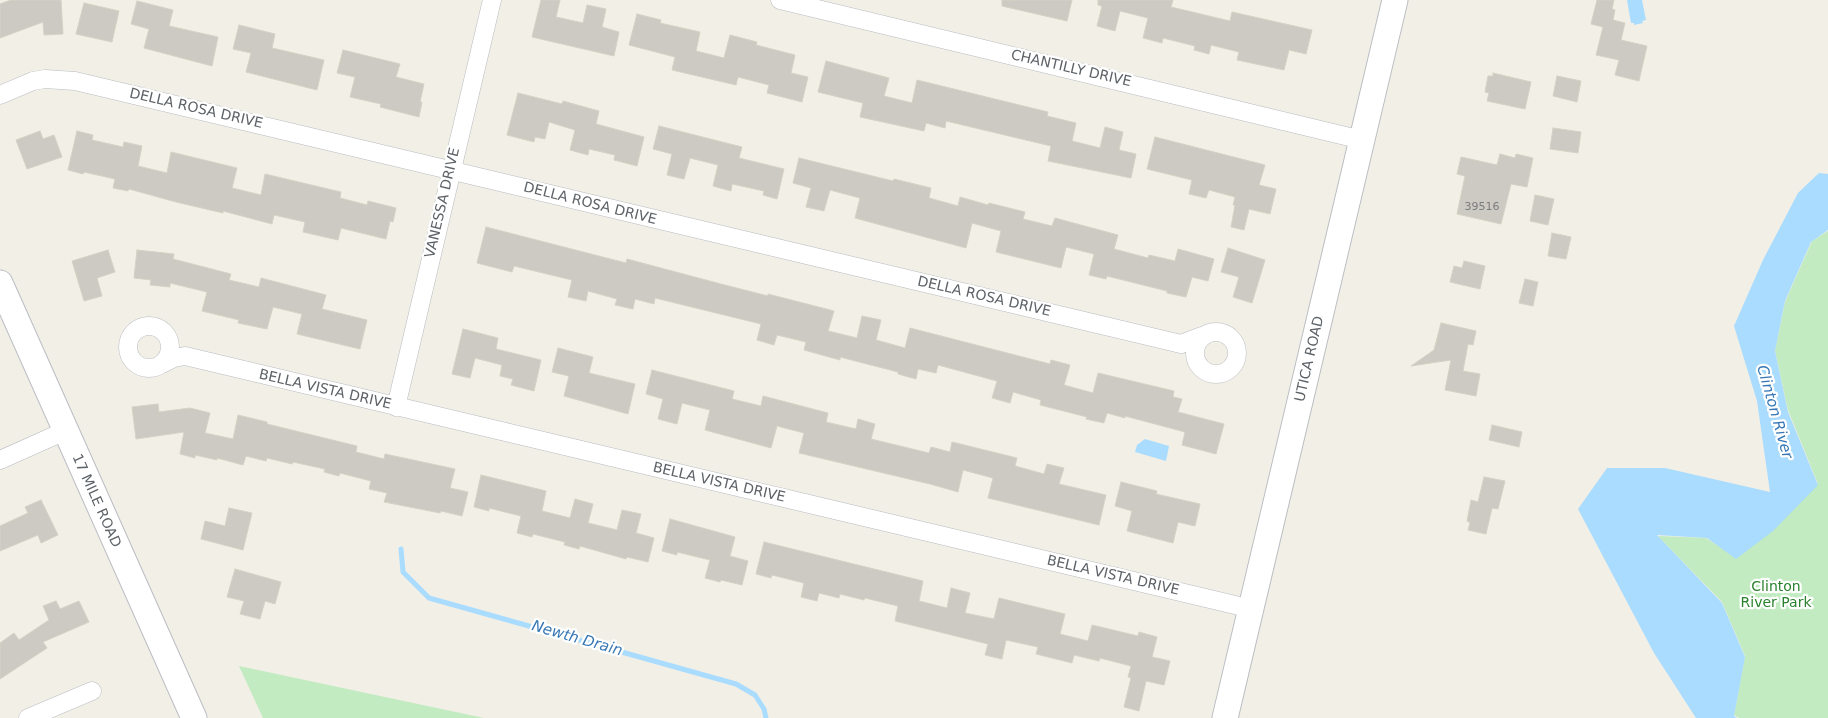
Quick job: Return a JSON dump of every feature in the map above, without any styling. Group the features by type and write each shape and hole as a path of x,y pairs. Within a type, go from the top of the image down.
{"street":[{"name":"VANESSA DRIVE","path":"396,407 492,0"},
{"name":"CHANTILLY DRIVE","path":"780,0 1362,140"},
{"name":"UTICA ROAD","path":"1225,718 1395,0"},
{"name":"DELLA ROSA DRIVE","path":"0,95 33,81 45,79 75,81 1181,344"},
{"name":"17 MILE ROAD","path":"0,283 194,718"},
{"path":"145,326 159,329 176,349 185,356 174,358 149,368 136,364 128,353 129,339 132,333 145,326"},
{"path":"1215,331 1228,335 1236,346 1237,359 1228,371 1214,374 1201,368 1190,352 1181,344 1215,331"},
{"path":"1197,362 1195,348 1202,336"},
{"path":"162,364 169,352 168,339"},
{"name":"BELLA VISTA DRIVE","path":"185,356 1252,609"},
{"path":"0,460 65,431"},
{"path":"28,718 92,691"}],"green space":[{"name":"Clinton River Park","path":"1828,231 1828,718 1739,718 1734,715 1745,656 1722,602 1658,536 1706,538 1737,558 1818,484 1788,410 1775,351 1785,302 1812,241"},
{"path":"239,666 484,718 263,718"}],"water":[{"path":"1627,0 1642,0 1646,20 1642,21 1643,23 1634,25 1634,23 1631,23"},
{"name":"Clinton River","path":"1819,173 1828,174 1828,230 1811,242 1785,301 1775,351 1788,412 1818,485 1773,531 1736,559 1707,538 1657,535 1722,603 1745,657 1734,716 1737,718 1696,718 1654,653 1578,509 1607,468 1665,468 1770,492 1757,401 1734,326 1763,260 1798,193"},
{"path":"1145,439 1169,446 1166,461 1135,452 1137,445"}],"building":[{"path":"11,0 61,0 63,34 44,35 43,22 0,38 0,4"},
{"path":"541,0 560,0 556,17 583,23 587,5 606,9 602,27 619,32 614,56 532,37"},
{"path":"1002,0 1072,0 1067,21 1002,6"},
{"path":"1098,0 1173,0 1171,7 1230,21 1232,12 1312,30 1306,54 1289,50 1284,70 1237,60 1239,52 1211,45 1209,54 1194,50 1195,46 1163,38 1162,43 1143,38 1148,18 1120,11 1115,31 1097,26 1102,6 1098,5"},
{"path":"1597,0 1614,0 1612,9 1615,10 1613,20 1625,23 1621,40 1647,46 1639,81 1615,75 1619,60 1596,55 1603,27 1591,24"},
{"path":"137,1 173,10 169,26 218,37 212,66 144,48 149,29 131,24"},
{"path":"84,3 119,11 112,42 76,34"},
{"path":"637,14 661,20 660,23 700,32 696,51 724,58 730,35 757,42 756,45 795,55 791,73 808,77 802,102 767,93 769,85 738,77 736,85 672,70 675,57 629,45"},
{"path":"239,25 275,34 272,48 324,60 317,90 246,72 251,53 233,49"},
{"path":"343,50 400,64 396,77 424,84 419,117 380,107 381,104 350,97 355,77 337,73"},
{"path":"826,61 889,78 884,96 912,103 917,80 1048,112 1047,116 1076,123 1072,141 1100,148 1105,127 1123,132 1119,150 1136,154 1131,178 1048,161 1051,146 946,121 945,128 926,123 924,131 860,117 863,103 818,92"},
{"path":"1493,73 1531,82 1525,109 1487,101 1489,93 1485,92 1488,76 1493,76"},
{"path":"1557,76 1581,81 1577,102 1553,96"},
{"path":"518,93 562,104 563,101 599,111 596,124 644,137 637,166 614,160 615,155 589,149 588,155 570,150 575,130 549,122 545,139 535,137 534,142 507,135"},
{"path":"659,126 742,147 739,158 784,169 777,199 763,195 764,191 732,184 731,191 713,186 718,165 690,158 684,179 667,175 672,154 653,149"},
{"path":"1553,128 1581,132 1578,153 1550,149"},
{"path":"40,131 43,139 54,135 62,157 27,169 16,140"},
{"path":"77,131 93,135 92,140 123,147 124,142 142,146 138,166 167,173 171,152 237,168 232,188 261,195 265,174 341,192 340,198 367,205 368,201 396,208 393,222 390,221 386,239 341,228 338,240 303,232 305,222 274,215 272,224 129,189 128,191 113,188 115,179 68,170"},
{"path":"1155,137 1265,165 1259,185 1276,189 1270,214 1249,209 1244,230 1231,227 1235,197 1209,190 1206,198 1189,194 1192,180 1147,169"},
{"path":"1500,154 1515,158 1516,154 1533,158 1527,187 1511,184 1501,224 1457,214 1465,176 1457,174 1461,157 1497,165"},
{"path":"799,158 893,181 894,179 931,188 929,198 958,206 960,197 1025,212 1023,219 1052,226 1055,218 1118,235 1114,249 1148,258 1149,255 1175,261 1178,249 1214,259 1208,281 1192,277 1186,297 1107,276 1106,279 1089,275 1094,254 1066,247 1061,268 996,252 1001,231 972,223 966,248 855,218 860,198 830,190 824,211 806,207 811,188 793,183"},
{"path":"1535,195 1554,199 1548,225 1530,221"},
{"path":"486,227 626,263 627,259 768,296 768,294 834,311 828,331 857,338 862,316 881,320 876,340 905,348 910,328 1050,364 1051,360 1070,365 1064,385 1093,393 1098,373 1174,391 1173,397 1182,399 1178,412 1224,424 1216,454 1182,445 1185,432 1125,416 1125,418 1107,413 1104,423 1040,405 1041,400 1013,392 1010,403 992,398 997,381 938,365 936,373 918,369 916,379 898,374 898,372 840,357 840,360 804,350 806,342 777,335 774,345 757,340 761,324 655,298 654,304 635,299 633,309 615,305 617,299 588,291 586,301 568,297 572,280 514,266 512,272 477,263"},
{"path":"1552,233 1571,237 1566,259 1548,256"},
{"path":"1228,248 1265,260 1252,303 1233,297 1239,277 1221,272"},
{"path":"108,250 115,272 97,278 102,296 84,301 72,261"},
{"path":"137,250 174,254 173,259 231,274 229,280 259,287 261,278 326,295 322,309 367,320 360,349 297,334 302,314 273,307 267,329 238,323 239,320 202,311 207,292 170,283 170,287 150,285 151,280 134,278"},
{"path":"1464,261 1485,266 1480,289 1450,282 1454,266 1462,268"},
{"path":"1525,279 1538,282 1533,306 1519,303"},
{"path":"1441,323 1476,331 1473,345 1468,344 1463,371 1480,374 1476,396 1445,390 1451,360 1411,366 1434,350"},
{"path":"463,329 498,338 496,349 541,360 534,391 511,385 513,379 500,376 502,365 475,358 470,378 452,374"},
{"path":"558,348 593,357 589,373 635,384 628,414 564,396 569,376 552,372"},
{"path":"652,370 734,391 732,399 761,406 763,396 828,413 826,422 856,429 858,419 875,424 871,439 929,453 931,447 950,452 952,442 1017,458 1015,466 1044,474 1047,464 1064,468 1059,484 1106,495 1099,525 988,498 993,478 963,470 958,492 799,453 804,433 777,426 771,448 705,430 710,410 682,403 677,424 658,419 663,399 646,394"},
{"path":"158,404 159,412 190,408 210,413 205,433 233,439 238,415 357,446 356,452 384,459 385,454 455,469 450,488 468,492 462,516 384,502 387,493 369,489 371,481 340,473 339,476 324,472 325,469 267,458 266,461 246,456 243,465 217,458 217,460 195,455 195,458 180,454 184,432 136,439 132,407"},
{"path":"1492,425 1522,432 1519,447 1489,440"},
{"path":"481,475 546,491 542,511 570,518 575,499 593,504 588,523 617,530 622,510 641,514 636,533 654,538 648,562 627,557 626,559 580,546 579,549 564,545 565,542 533,534 532,537 517,533 521,516 489,508 489,511 474,507"},
{"path":"1484,477 1505,481 1498,509 1492,508 1486,534 1468,530 1470,523 1467,521 1471,500 1478,502"},
{"path":"1121,482 1157,491 1156,494 1200,504 1195,526 1178,522 1173,543 1127,531 1132,511 1115,506"},
{"path":"41,500 58,535 41,543 38,535 0,551 0,526 28,513 25,507"},
{"path":"229,508 252,513 243,550 201,539 205,521 225,526"},
{"path":"670,519 735,537 730,556 748,561 742,585 705,578 710,560 677,552 677,555 662,551"},
{"path":"764,542 923,581 919,601 947,608 951,588 970,593 965,613 994,619 999,598 1065,614 1060,634 1088,641 1092,625 1138,636 1139,632 1157,637 1152,657 1170,661 1164,685 1146,681 1139,711 1124,707 1131,678 1128,677 1131,666 1100,658 1099,661 1074,655 1072,663 1036,654 1038,647 1006,640 1002,659 985,655 988,644 895,621 898,606 840,594 839,598 819,593 817,601 801,597 804,583 772,575 771,578 756,574"},
{"path":"235,569 281,582 275,604 265,601 260,619 240,614 244,601 227,597"},
{"path":"56,601 60,609 79,601 89,622 43,642 47,648 0,679 0,643 14,633 19,640 49,620 43,606"}],"waterway":[{"name":"Newth Drain","path":"401,549 403,572 429,598 736,684 755,695 764,709 766,718"}]}
